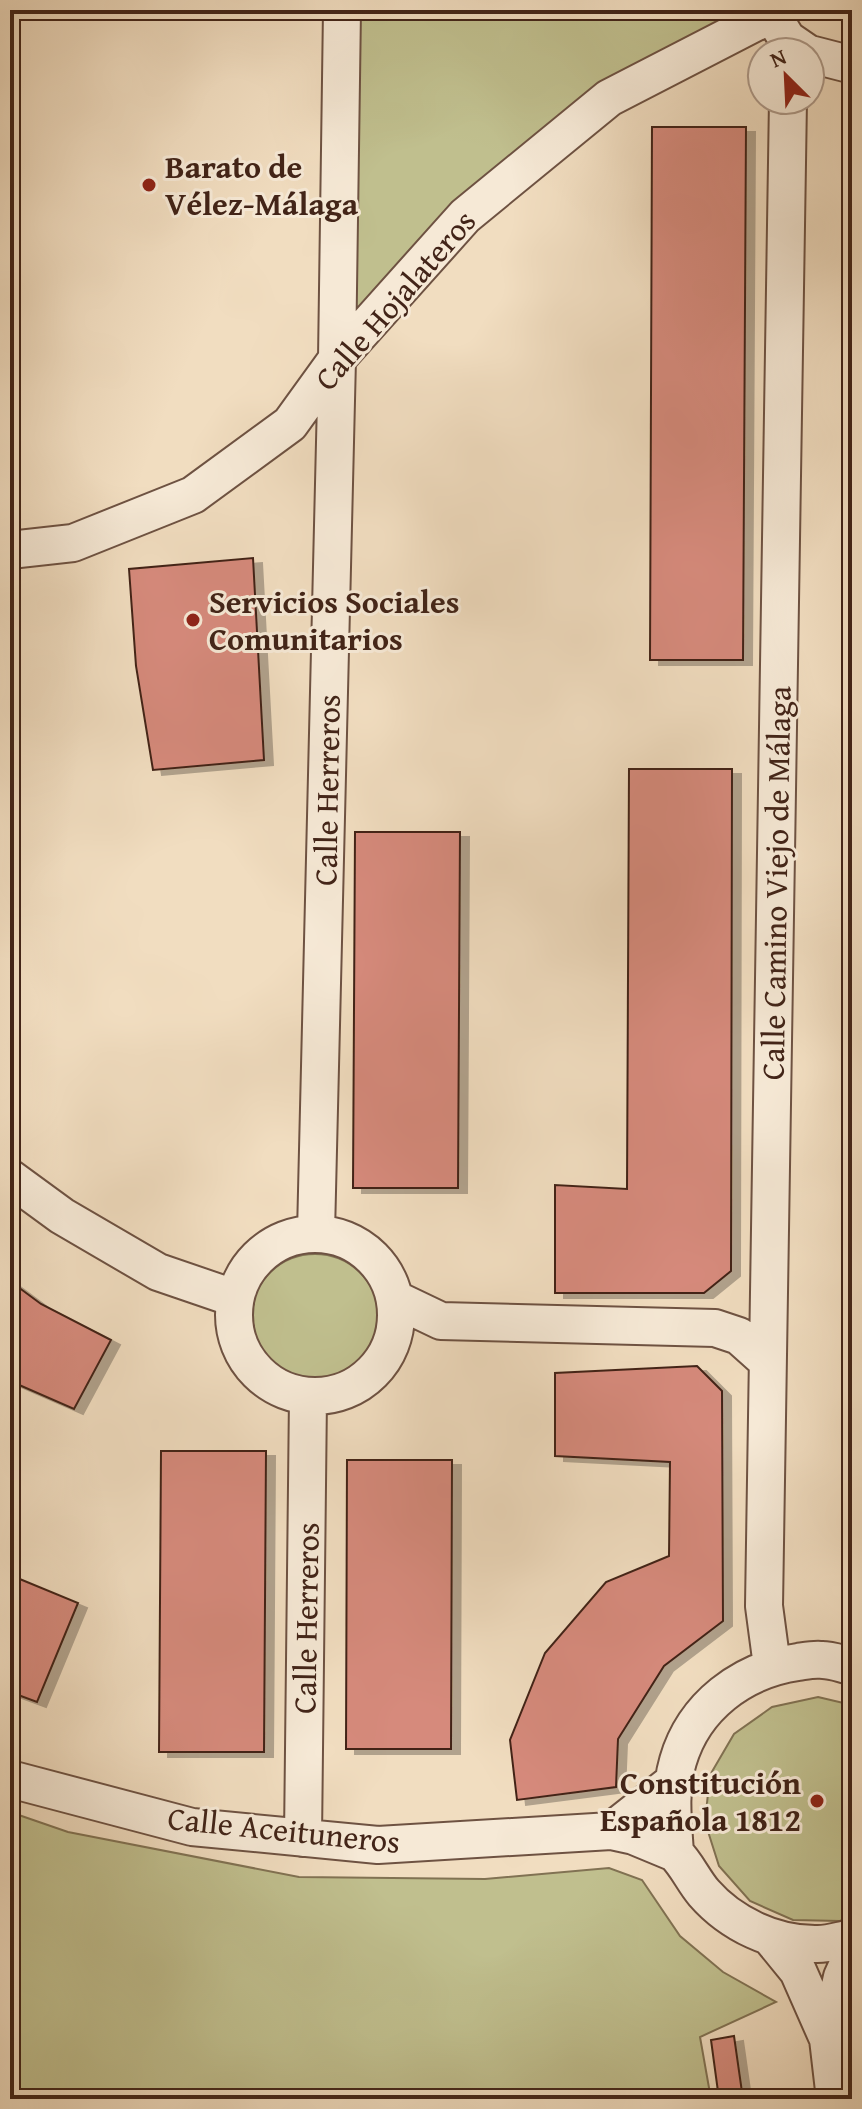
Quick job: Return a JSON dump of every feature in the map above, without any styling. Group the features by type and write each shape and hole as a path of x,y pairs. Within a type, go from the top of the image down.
{"street":[{"name":"Calle Herreros","path":"316,1233 337,359 342,10"},
{"name":"Calle Hojalateros","path":"10,550 73,543 193,495 290,424 337,359 465,216 609,98 746,51"},
{"path":"826,54 845,63 852,62"},
{"name":"Calle Camino Viejo de Málaga","path":"772,1666 764,1606 788,116"},
{"path":"10,1178 62,1216 158,1272 234,1298"},
{"path":"316,1233 343,1238 367,1252 385,1273 395,1299 397,1320 392,1342 380,1366 360,1384 335,1395 308,1397 281,1391 258,1375 241,1353 233,1326 234,1298 245,1272 263,1251 288,1238 316,1233"},
{"path":"715,1328 729,1322 757,1293 769,1263"},
{"path":"395,1299 441,1321 715,1328 739,1336 767,1361"},
{"path":"392,1342 441,1321"},
{"name":"Calle Herreros","path":"303,1838 308,1397"},
{"path":"852,1666 820,1659 772,1666 741,1680 713,1701 692,1728 678,1760 673,1782 675,1853 704,1893 730,1917 771,1938 816,1945 852,1938"},
{"name":"Calle Aceituneros","path":"10,1779 192,1827 378,1845 611,1831 634,1836 675,1853"},
{"path":"611,1831 673,1782"},
{"path":"771,1938 798,1971 828,2039 835,2099"},
{"path":"828,2039 842,1977 852,1955"}],"shaded area":[{"path":"352,10 740,10 591,91 355,322"},
{"path":"315,1254 340,1259 360,1273 374,1293 379,1318 374,1343 360,1363 340,1377 315,1382 290,1377 270,1363 256,1343 251,1318 256,1293 270,1273 290,1259"},
{"path":"818,1697 852,1705 852,1916 840,1921 793,1920 750,1901 719,1866 705,1822 710,1775 734,1734 772,1707"},
{"path":"10,1812 68,1832 299,1877 485,1879 609,1868 642,1880 680,1936 723,1972 776,2002 700,2037 711,2099 10,2099"}],"building":[{"path":"652,127 746,127 743,660 650,660"},
{"path":"253,558 264,760 153,770 136,666 129,569"},
{"path":"629,769 732,769 731,1271 704,1293 555,1293 555,1185 627,1189"},
{"path":"355,832 460,832 458,1188 353,1188"},
{"path":"10,1281 41,1304 111,1340 74,1409 10,1381"},
{"path":"697,1366 722,1391 723,1621 664,1666 618,1739 616,1787 517,1800 510,1740 545,1653 606,1582 669,1556 670,1462 555,1456 555,1373"},
{"path":"161,1451 266,1451 264,1752 159,1752"},
{"path":"347,1460 452,1460 451,1749 346,1749"},
{"path":"10,1575 78,1603 37,1702 10,1692"},
{"path":"734,2036 743,2099 719,2099 711,2040"}],"place":[{"name":"Barato de Vélez-Málaga","path":"149,185"},
{"name":"Servicios Sociales Comunitarios","path":"193,620"},
{"name":"Constitución Española 1812","path":"817,1801"}]}
